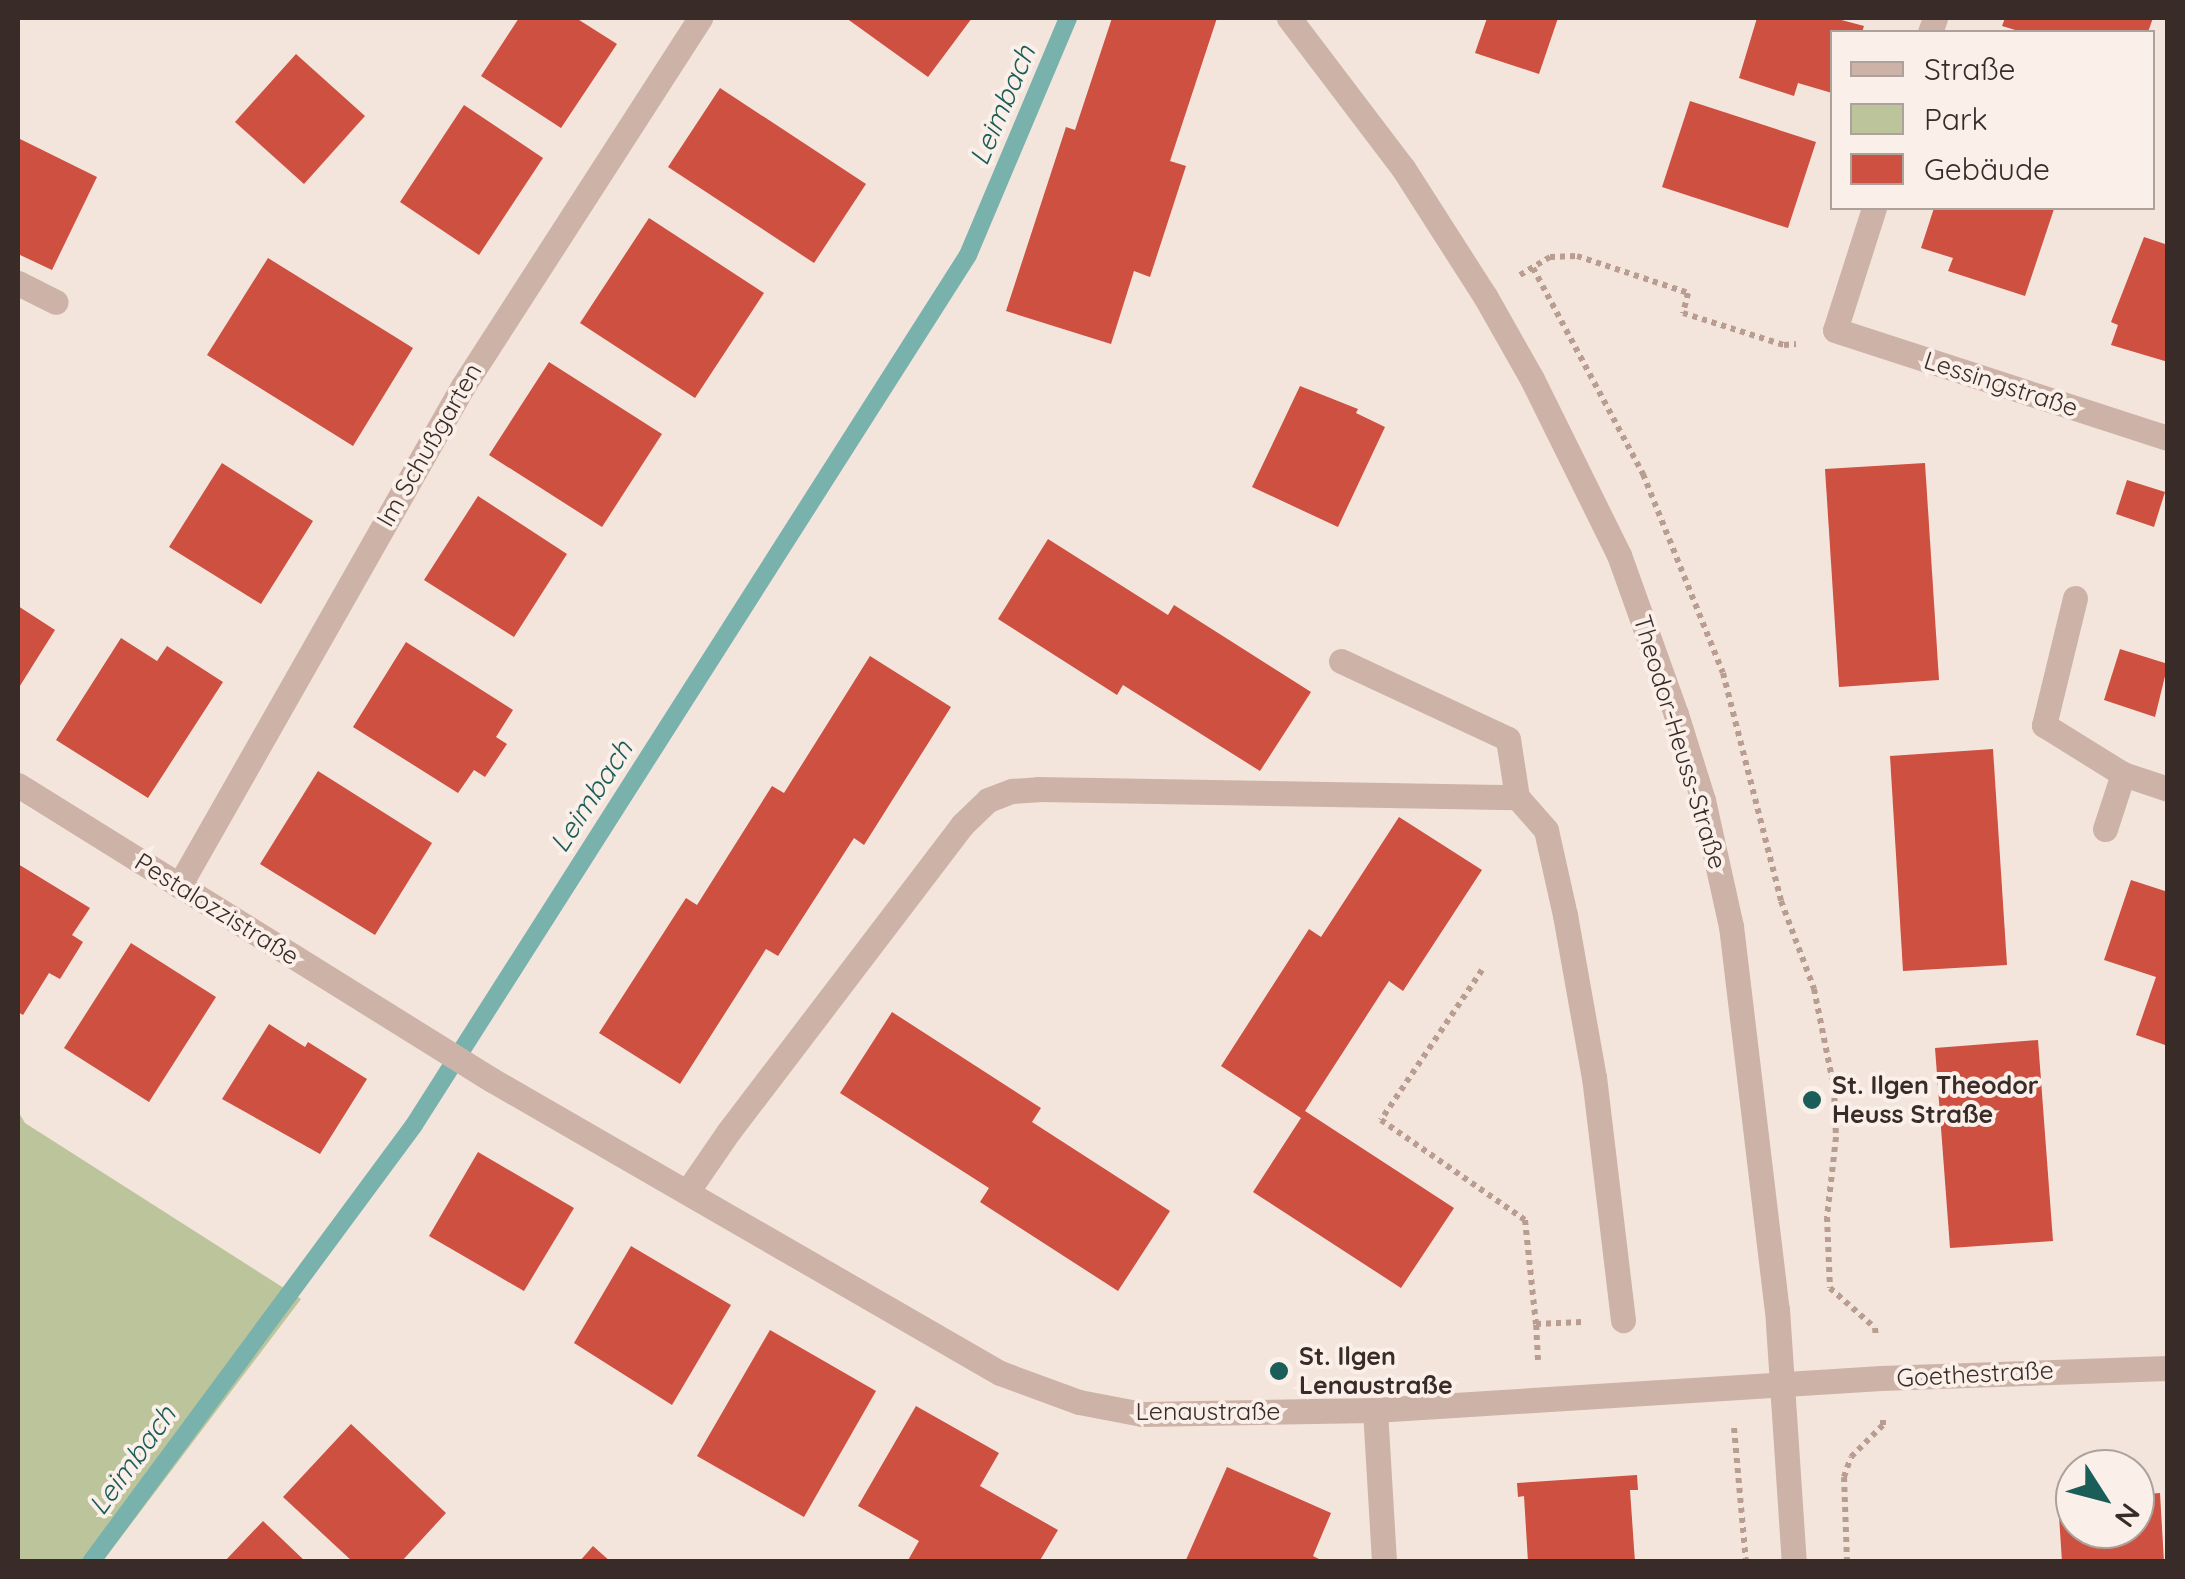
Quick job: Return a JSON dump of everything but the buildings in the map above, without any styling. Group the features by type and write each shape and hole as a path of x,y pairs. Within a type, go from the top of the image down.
{"street":[{"name":"Im Schußgarten","path":"180,886 489,342 700,18"},
{"name":"Theodor-Heuss-Straße","path":"1289,18 1403,168 1485,296 1597,504 1648,629 1703,800 1728,910 1778,1309 1794,1562"},
{"path":"1835,330 1873,210"},
{"path":"18,283 56,302"},
{"name":"Lessingstraße","path":"1835,330 2168,438"},
{"path":"2075,598 2044,725 2123,774 2168,789"},
{"path":"1341,661 1508,739 1517,797 1546,830 1566,915 1594,1078 1623,1320"},
{"path":"2105,830 2123,774"},
{"name":"Pestalozzistraße","path":"18,785 416,1034"},
{"path":"688,1192 729,1130 962,826 988,800 1012,791 1038,789 1517,797"},
{"name":"Lenaustraße","path":"416,1034 1000,1373 1059,1397 1142,1414 1376,1410 1782,1384"},
{"name":"Goethestraße","path":"1782,1384 2168,1368"},
{"path":"1376,1410 1384,1562"}],"path":[{"path":"1533,268 1550,257 1577,256 1688,293 1683,313 1784,345 1807,343 1835,330"},
{"path":"1482,970 1381,1120 1525,1220 1541,1400"},
{"path":"1536,1324 1623,1320"},
{"path":"1724,1388 1739,1452 1746,1562"}],"green space":[{"path":"18,1111 25,1123 301,1299 103,1561 18,1561"}],"waterway":[{"name":"Leimbach","path":"91,1562 414,1125 968,255 1068,18"}],"place":[{"name":"St. Ilgen Theodor Heuss Straße","path":"1812,1100"},
{"name":"St. Ilgen Lenaustraße","path":"1279,1371"}]}
